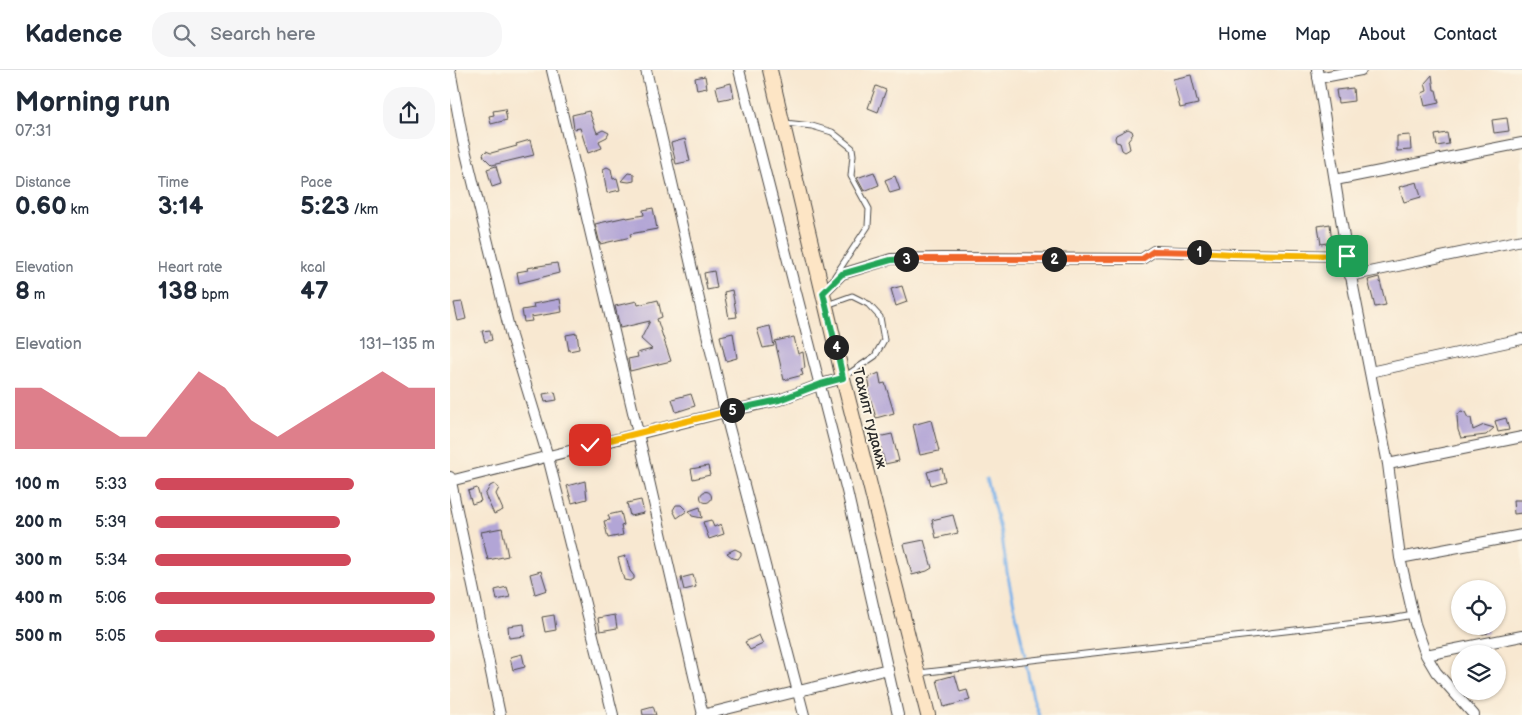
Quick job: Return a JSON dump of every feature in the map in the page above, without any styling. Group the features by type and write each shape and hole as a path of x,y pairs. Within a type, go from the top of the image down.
{"main road":[{"name":"Тахилт гудамж","path":"770,70 843,378 928,715"}],"street":[{"path":"450,70 463,141 511,336 548,457 613,715"},
{"path":"552,70 638,433 702,715 888,669"},
{"path":"646,70 725,412 804,715"},
{"path":"739,70 821,384 898,715"},
{"path":"1361,70 1318,74 1350,276 1388,464 1400,558 1413,615 1426,655 1436,672 1474,715"},
{"path":"1335,180 1522,143"},
{"path":"1350,276 1522,240"},
{"path":"825,299 842,274 891,260 942,258 1142,259 1154,251 1347,256"},
{"path":"1370,372 1522,340"},
{"path":"500,715 450,480 779,400 843,378"},
{"path":"1388,464 1522,437"},
{"path":"1400,558 1522,535"},
{"path":"1426,655 1522,636"}],"lane":[{"path":"783,123 812,126 832,132 850,145 853,156 850,176 869,209 868,226 825,299"},
{"path":"825,299 852,296 868,304 880,317 884,340 875,356 843,378"},
{"path":"918,674 1413,615"}],"building":[{"path":"1191,75 1198,104 1180,108 1173,79"},
{"path":"1432,75 1434,90 1436,90 1439,103 1425,106 1422,93 1427,91 1425,83"},
{"path":"705,76 707,88 697,90 695,78"},
{"path":"731,83 734,97 719,100 716,87"},
{"path":"876,86 886,90 878,112 868,108"},
{"path":"1353,88 1354,101 1338,103 1336,90"},
{"path":"505,109 507,120 491,124 489,116 494,115 493,111"},
{"path":"589,111 597,133 603,130 609,133 607,137 599,141 602,148 588,153 580,128 574,129 572,115"},
{"path":"1507,118 1509,131 1494,133 1492,120"},
{"path":"1128,129 1133,134 1128,140 1130,149 1125,152 1122,150 1120,143 1116,142 1115,138 1116,135"},
{"path":"1447,133 1449,144 1437,146 1435,135"},
{"path":"1410,135 1411,150 1397,151 1397,136"},
{"path":"685,139 690,161 676,164 671,143"},
{"path":"530,140 534,155 492,165 483,154 486,151 491,153 517,146 516,144"},
{"path":"496,166 501,184 492,187 487,169"},
{"path":"607,167 611,169 613,179 617,178 620,190 607,193 603,169"},
{"path":"874,172 879,185 864,191 857,178"},
{"path":"628,173 634,174 634,181 621,181"},
{"path":"895,176 900,190 890,193 885,180"},
{"path":"1417,182 1421,197 1404,202 1399,187"},
{"path":"653,208 657,229 630,234 631,237 600,244 595,224 644,215 643,210"},
{"path":"1330,224 1332,242 1321,244 1318,226"},
{"path":"557,263 559,273 519,283 517,272 528,270 527,268"},
{"path":"714,271 717,288 707,290 704,273"},
{"path":"1379,277 1386,305 1375,307 1368,280"},
{"path":"902,286 907,302 896,306 891,289"},
{"path":"732,290 737,317 729,318 724,292"},
{"path":"560,299 562,312 531,317 532,321 524,322 522,310 534,308 533,304"},
{"path":"658,300 662,317 657,319 671,361 630,371 628,359 638,357 637,353 652,349 641,339 650,321 620,328 615,306 637,301 638,305"},
{"path":"462,302 466,319 458,321 454,303"},
{"path":"770,326 774,346 763,348 757,329"},
{"path":"490,330 492,340 485,342 482,331"},
{"path":"577,333 579,349 569,351 566,335"},
{"path":"733,333 737,358 726,361 720,336"},
{"path":"794,337 798,354 803,352 805,368 801,369 803,375 784,380 775,341"},
{"path":"879,373 881,384 885,383 894,413 876,418 867,387 870,387 868,378"},
{"path":"555,392 557,400 545,402 543,394"},
{"path":"691,394 695,406 676,412 672,399"},
{"path":"1461,411 1465,412 1468,418 1471,418 1473,430 1484,425 1494,428 1486,435 1461,438 1458,430 1457,416"},
{"path":"1506,418 1509,430 1498,432 1495,421"},
{"path":"931,420 939,451 920,455 913,425"},
{"path":"892,434 899,461 885,464 878,437"},
{"path":"708,466 710,475 693,479 691,469"},
{"path":"942,468 945,481 931,485 927,472"},
{"path":"585,481 587,499 572,503 567,486"},
{"path":"494,484 499,488 496,494 503,510 494,514 485,495 490,486"},
{"path":"477,488 481,501 472,504 468,491"},
{"path":"704,492 708,492 711,497 710,501 704,502 701,499 701,495"},
{"path":"641,500 644,513 630,516 627,503"},
{"path":"1513,500 1522,500 1522,513 1514,514"},
{"path":"676,505 681,505 687,511 677,518 673,510"},
{"path":"700,507 702,518 692,516 689,511"},
{"path":"621,512 624,525 621,526 623,535 608,538 604,521 610,520 608,515"},
{"path":"953,515 958,533 936,538 932,520"},
{"path":"711,520 714,527 721,524 724,534 709,539 703,522"},
{"path":"502,528 508,556 488,560 481,532"},
{"path":"924,540 932,568 912,575 904,544"},
{"path":"735,549 741,552 738,559 733,558 727,553"},
{"path":"626,556 630,571 634,576 634,579 630,581 624,580 618,558"},
{"path":"541,571 547,590 535,594 530,574"},
{"path":"693,575 696,587 684,590 681,578"},
{"path":"507,587 510,597 497,600 495,590"},
{"path":"554,615 556,630 545,632 542,617"},
{"path":"615,615 617,628 600,631 598,618"},
{"path":"524,624 525,636 509,638 508,626"},
{"path":"759,635 763,644 750,650 745,642"},
{"path":"522,654 525,667 513,670 510,657"},
{"path":"955,675 960,692 967,690 970,700 944,707 937,680"},
{"path":"653,706 656,715 643,715 642,709"}],"waterway":[{"path":"987,479 1002,537 1007,572 1025,656"},
{"path":"1026,665 1033,698 1039,715"}],"route":[{"path":"590,445 779,400 843,378 823,293 842,274 891,260 942,258 1142,259 1154,251 1347,256"}]}
